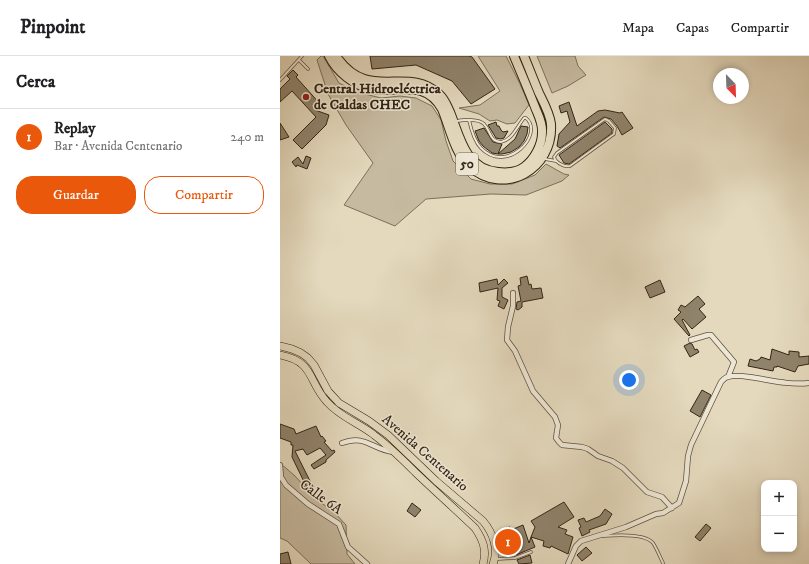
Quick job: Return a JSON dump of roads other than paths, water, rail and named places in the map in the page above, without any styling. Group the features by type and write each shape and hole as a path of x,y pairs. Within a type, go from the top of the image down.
{"highway":[{"name":"50","path":"329,56 344,76 357,84 372,88 411,88 424,92 434,99 442,109 459,154 468,165 480,174 499,180 514,178 532,170 543,156 550,135 550,119 524,56"},
{"name":"50","path":"336,56 349,71 362,78 381,82 413,82 430,88 440,95 454,121 464,150 477,164 488,170 501,172 513,171 525,166 539,147 542,134 542,127 527,85 514,56"}],"main road":[{"name":"Avenida Centenario","path":"280,346 292,349 308,358 314,364 328,391 339,403 369,421 388,435 436,481 482,520 493,537 495,552 494,561"},
{"name":"Avenida Centenario","path":"280,355 294,358 300,362 308,371 320,394 328,404 340,414 374,435 475,528 483,543 484,561"}],"street":[{"path":"513,293 513,306 508,327 507,340 515,351 533,391 555,417 558,425 556,438 562,445 588,449 598,456 623,468 647,492 662,497 672,508"},
{"path":"691,340 711,335 734,362 728,377"},
{"path":"568,564 578,543 626,527 656,514 663,513 678,503 684,490 688,456 691,445 721,382 728,377 739,375 786,383 809,383"},
{"path":"342,443 361,440 384,450 394,452"},
{"name":"Calle 6A","path":"280,465 281,477 286,485 308,504 339,524 348,547 367,564"}],"lane":[{"path":"280,80 302,56"},
{"path":"299,60 308,69"},
{"path":"454,121 469,120 474,120 484,124 491,137 494,140 501,142 510,138 515,129 524,118 526,118 529,122 529,138 520,150 514,154 500,157 493,156 480,148 472,132 469,120"},
{"path":"603,120 608,120 615,128 614,134 570,166 565,166 543,156 555,156 603,120"},
{"path":"555,156 556,161"},
{"path":"596,536 619,535 646,538 652,542 663,563"},
{"path":"484,561 515,558 531,552"}],"place":[{"name":"Central Hidroeléctrica de Caldas CHEC","path":"306,97"},
{"name":"Replay","path":"508,542"}]}
